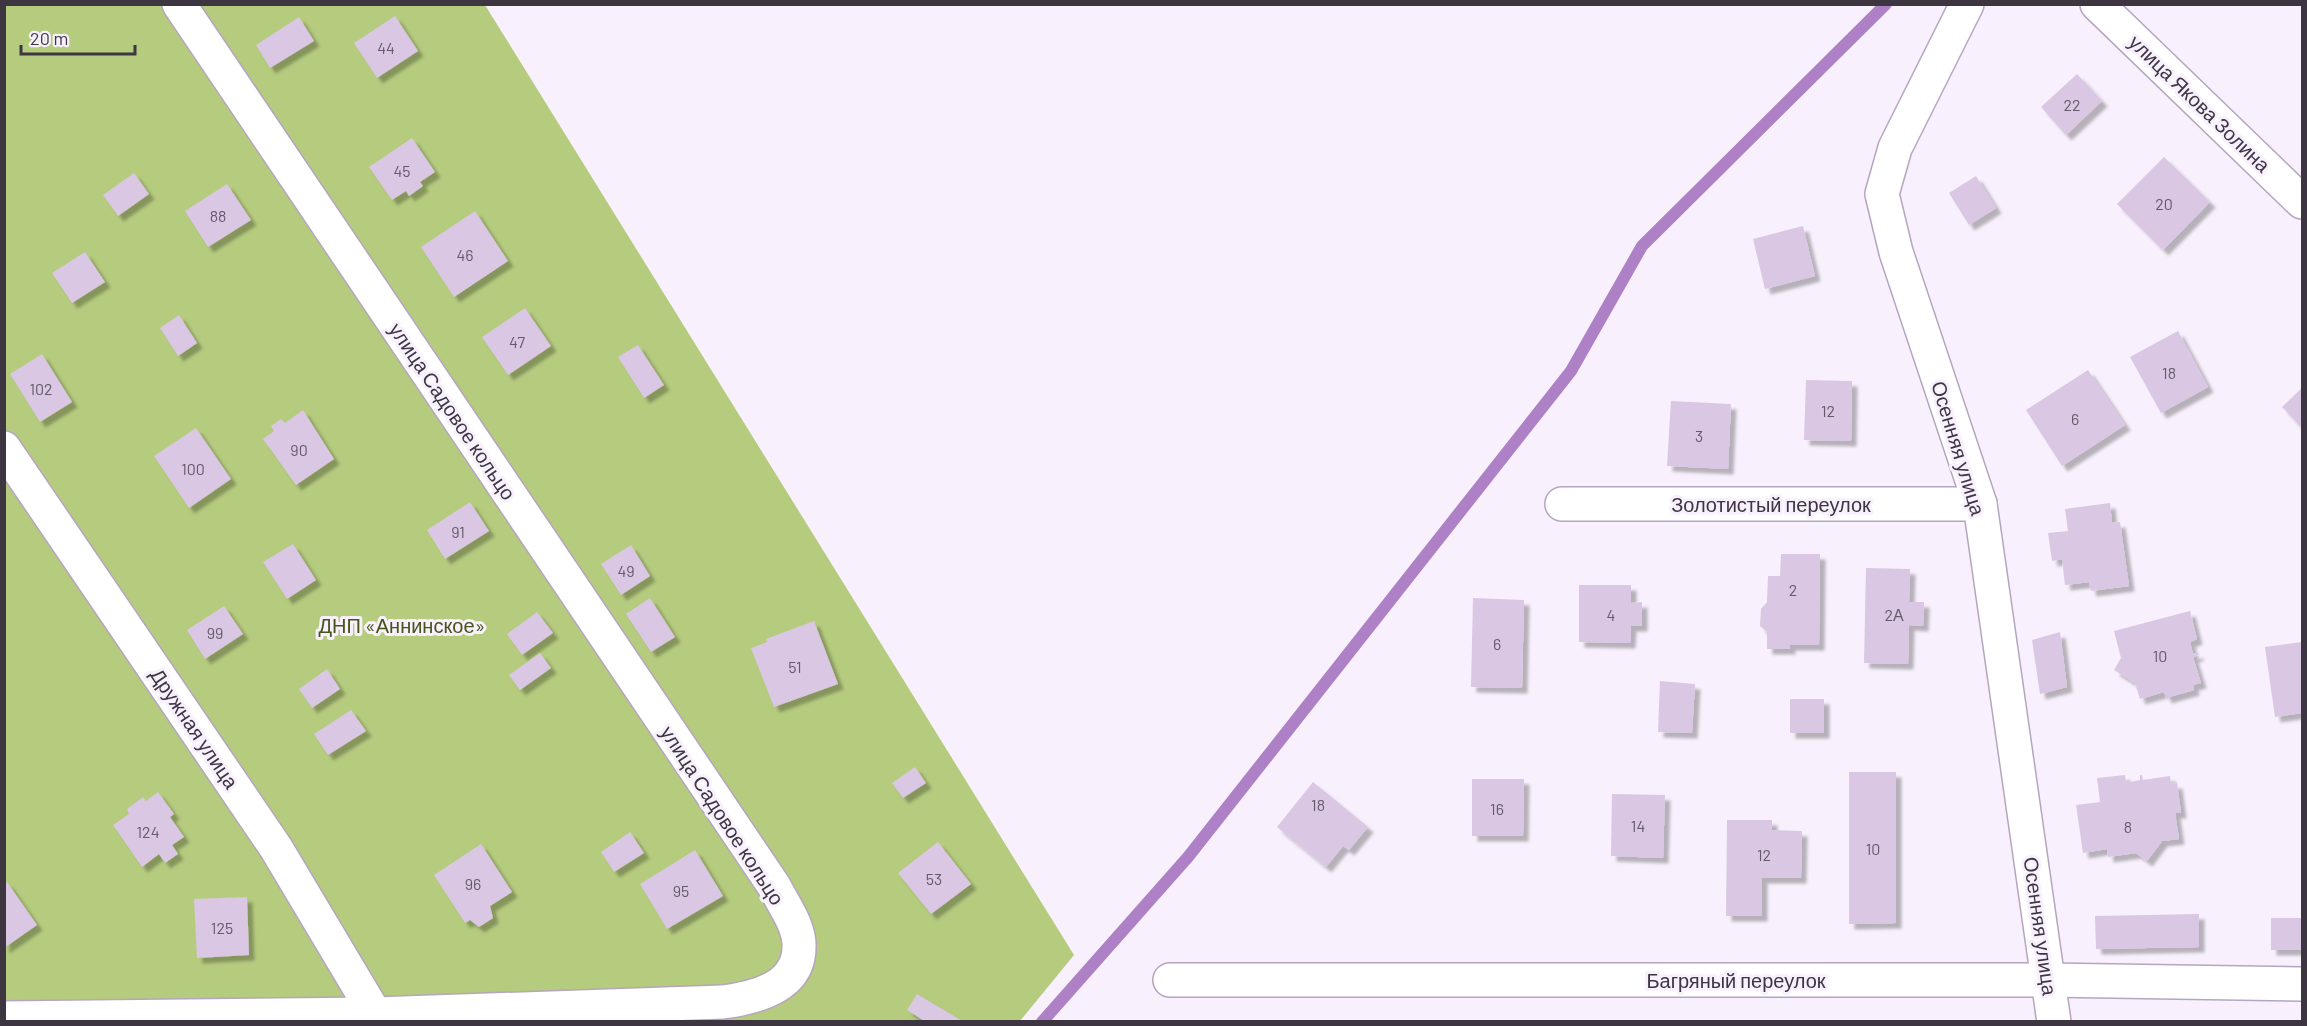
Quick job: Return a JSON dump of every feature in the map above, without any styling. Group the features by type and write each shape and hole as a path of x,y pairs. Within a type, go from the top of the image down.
{"street":[{"name":"улица Садовое кольцо","path":"4,1018 375,1014 723,1002 747,999 771,991 786,979 795,963 799,947 796,930 774,886 179,4"},
{"name":"Осенняя улица","path":"1967,4 1895,148 1882,194 1896,252 1980,504 2054,1022"},
{"name":"улица Якова Золина","path":"2097,4 2302,202"},
{"name":"Дружная улица","path":"4,448 276,848 375,1014"},
{"name":"Золотистый переулок","path":"1562,504 1980,504"},
{"name":"Багряный переулок","path":"1170,980 2048,980 2302,984"}],"green space":[{"name":"ДНП «Аннинское»","path":"5,5 485,5 1074,955 1020,1021 5,1022"}],"building":[{"path":"395,16 418,51 377,78 354,43"},
{"path":"299,17 314,41 270,68 256,45"},
{"path":"2077,74 2102,101 2066,135 2041,107"},
{"path":"412,138 435,172 420,182 423,186 409,196 406,191 392,200 369,167"},
{"path":"2164,157 2210,202 2163,250 2117,204"},
{"path":"134,173 149,194 118,216 103,195"},
{"path":"1976,176 1996,208 1969,225 1949,193"},
{"path":"227,184 251,220 208,247 185,211"},
{"path":"475,211 508,261 454,297 421,247"},
{"path":"1803,226 1815,276 1765,289 1753,239"},
{"path":"85,252 105,282 72,303 52,273"},
{"path":"525,308 551,346 508,375 482,337"},
{"path":"179,315 197,343 178,356 160,328"},
{"path":"2178,331 2208,387 2161,413 2130,357"},
{"path":"638,345 664,385 644,398 618,357"},
{"path":"42,354 72,402 40,422 10,374"},
{"path":"2088,370 2125,425 2062,466 2026,410"},
{"path":"1806,380 1852,381 1851,441 1804,440"},
{"path":"2302,388 2302,428 2282,407"},
{"path":"1671,401 1731,404 1728,469 1667,466"},
{"path":"303,410 334,459 296,485 263,439 274,431 271,426 281,419 285,423"},
{"path":"196,428 231,479 189,508 154,456"},
{"path":"470,502 489,531 445,559 427,530"},
{"path":"2110,503 2112,523 2120,522 2129,586 2091,591 2089,582 2065,585 2062,559 2052,561 2048,533 2068,531 2065,509"},
{"path":"293,544 316,580 287,599 263,562"},
{"path":"631,545 650,576 621,595 601,564"},
{"path":"1781,554 1820,554 1819,645 1790,645 1790,649 1767,649 1767,632 1760,626 1761,609 1767,602 1768,576 1780,576"},
{"path":"1866,568 1910,569 1909,602 1924,602 1923,626 1909,625 1908,664 1864,663"},
{"path":"1579,585 1631,585 1631,603 1642,602 1642,626 1631,626 1630,643 1579,642"},
{"path":"650,598 675,637 651,652 626,614"},
{"path":"1473,598 1524,600 1522,688 1471,687"},
{"path":"224,606 243,634 205,659 187,630"},
{"path":"2190,611 2197,639 2190,642 2193,654 2198,653 2199,655 2193,657 2201,683 2193,685 2194,690 2166,698 2164,692 2140,699 2135,683 2114,670 2121,658 2114,631"},
{"path":"537,612 553,633 522,655 507,634"},
{"path":"814,621 838,684 774,707 751,648 767,642 766,639"},
{"path":"2060,632 2067,687 2040,694 2032,640"},
{"path":"2302,642 2302,713 2275,717 2265,647"},
{"path":"540,653 551,668 520,690 509,675"},
{"path":"327,669 340,689 312,708 299,689"},
{"path":"1660,681 1695,684 1692,733 1658,732"},
{"path":"1790,699 1824,699 1824,733 1790,733"},
{"path":"351,710 366,731 328,755 314,734"},
{"path":"915,767 926,783 903,798 892,783"},
{"path":"1849,772 1896,772 1896,923 1849,924"},
{"path":"2125,775 2126,783 2140,780 2140,775 2142,775 2143,780 2170,776 2171,784 2177,783 2181,813 2175,813 2179,839 2162,841 2147,861 2136,853 2108,857 2107,849 2083,853 2076,805 2100,802 2097,778"},
{"path":"1472,779 1524,779 1523,836 1472,836"},
{"path":"1313,782 1368,827 1349,850 1343,846 1326,867 1277,827"},
{"path":"158,792 174,814 170,817 184,837 172,845 178,854 165,863 159,854 142,867 113,825 129,814 127,809 143,797 146,801"},
{"path":"1612,794 1665,795 1663,858 1611,856"},
{"path":"1727,820 1772,820 1772,830 1802,831 1801,878 1762,878 1762,916 1726,916"},
{"path":"630,832 644,853 614,872 601,852"},
{"path":"938,842 971,884 931,914 898,873"},
{"path":"481,844 512,892 490,906 493,918 479,927 470,920 465,923 434,875"},
{"path":"695,850 723,896 667,929 640,884"},
{"path":"7,882 37,925 4,948 4,884"},
{"path":"247,897 249,955 197,958 194,899"},
{"path":"2199,914 2199,947 2096,949 2095,916"},
{"path":"2271,918 2302,918 2302,950 2271,950"},
{"path":"917,994 964,1022 926,1022 907,1010"}],"waterway":[{"path":"1042,1022 1188,857 1571,371 1642,246 1886,4"}]}
